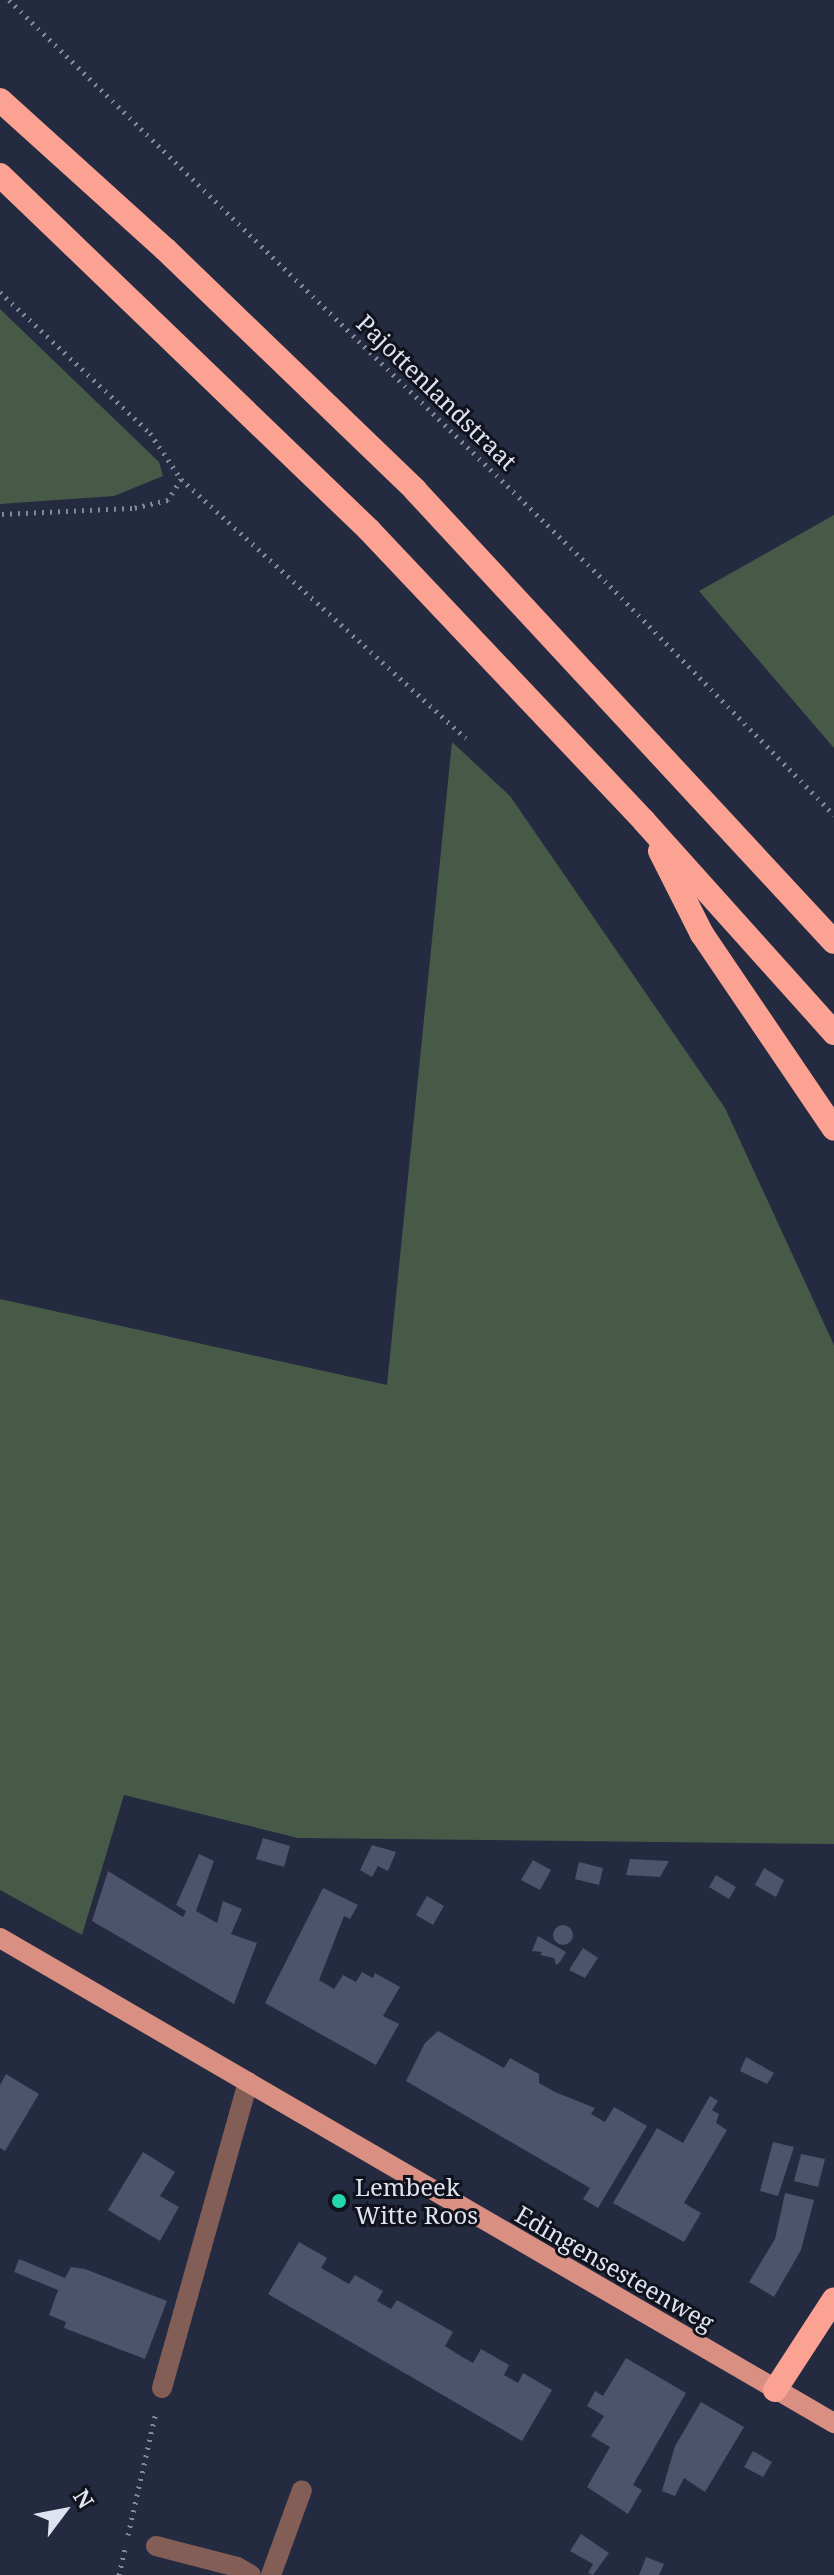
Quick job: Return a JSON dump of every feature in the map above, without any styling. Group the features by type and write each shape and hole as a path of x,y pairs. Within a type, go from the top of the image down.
{"highway":[{"path":"0,100 165,249 415,490 834,942"},
{"path":"0,175 369,530 644,821 834,1033"},
{"path":"644,821 702,934 834,1129"},
{"path":"775,2390 834,2299"}],"main road":[{"name":"Edingensesteenweg","path":"0,1938 834,2423"}],"street":[{"path":"162,2388 248,2082"},
{"path":"271,2575 302,2490"},
{"path":"156,2546 237,2567 251,2575"}],"path":[{"name":"Pajottenlandstraat","path":"9,0 610,586 834,815"},
{"path":"0,292 150,433 181,479 466,738"},
{"path":"0,514 132,508 168,500 181,479"},
{"path":"119,2575 162,2388"}],"green space":[{"path":"0,309 159,462 163,476 114,496 0,504"},
{"path":"834,515 834,748 699,591"},
{"path":"452,742 510,796 725,1108 834,1345 834,1844 298,1838 124,1795 82,1935 0,1890 0,1299 387,1385"}],"building":[{"path":"263,1838 290,1846 284,1867 256,1859"},
{"path":"372,1845 396,1852 388,1871 378,1866 372,1877 360,1870"},
{"path":"199,1854 214,1861 196,1911 217,1923 223,1901 242,1909 231,1934 257,1943 234,2004 92,1921 108,1871 183,1917 186,1911 176,1905"},
{"path":"630,1859 669,1861 660,1877 626,1875"},
{"path":"533,1860 551,1870 540,1890 521,1880"},
{"path":"579,1862 603,1868 599,1885 575,1879"},
{"path":"764,1868 784,1880 776,1897 755,1885"},
{"path":"716,1875 736,1887 729,1899 709,1887"},
{"path":"323,1888 358,1905 350,1919 344,1916 319,1980 334,1989 343,1975 356,1982 362,1972 373,1978 375,1973 400,1987 383,2016 399,2024 376,2065 265,2003"},
{"path":"427,1896 444,1906 433,1925 416,1915"},
{"path":"563,1925 570,1928 573,1935 570,1942 563,1945 556,1942 553,1935 556,1928"},
{"path":"538,1936 566,1952 556,1965 554,1958 532,1951"},
{"path":"583,1948 598,1958 585,1978 569,1970"},
{"path":"438,2031 504,2068 510,2058 539,2074 539,2083 595,2108 591,2114 605,2122 614,2107 647,2126 598,2208 583,2199 590,2188 406,2081 425,2043"},
{"path":"746,2057 774,2073 767,2084 740,2071"},
{"path":"6,2074 39,2094 5,2151 0,2148 0,2085"},
{"path":"710,2096 718,2101 712,2110 719,2114 716,2123 727,2130 684,2203 701,2213 684,2242 613,2203 657,2128 683,2143"},
{"path":"773,2142 794,2147 778,2196 760,2191"},
{"path":"143,2152 175,2172 160,2196 179,2207 160,2241 108,2210"},
{"path":"801,2154 825,2159 818,2187 794,2181"},
{"path":"785,2193 814,2200 801,2250 774,2297 749,2282 775,2239"},
{"path":"299,2242 327,2258 321,2268 349,2284 355,2275 383,2291 377,2301 391,2309 397,2300 453,2332 445,2346 459,2355 473,2363 481,2349 509,2365 504,2375 518,2383 523,2373 552,2390 522,2441 268,2294"},
{"path":"19,2259 65,2278 71,2267 85,2269 167,2301 145,2359 64,2328 66,2322 49,2315 58,2290 14,2272"},
{"path":"626,2358 686,2393 633,2485 642,2490 628,2514 587,2487 610,2447 591,2436 604,2416 587,2406 595,2391 603,2396"},
{"path":"701,2402 744,2427 705,2492 684,2478 675,2496 662,2491 675,2446"},
{"path":"753,2451 772,2462 763,2477 744,2467"},
{"path":"581,2534 609,2553 593,2575 588,2573 593,2564 570,2551"},
{"path":"646,2557 664,2564 659,2575 639,2575"}],"place":[{"name":"Lembeek Witte Roos","path":"339,2201"}]}
